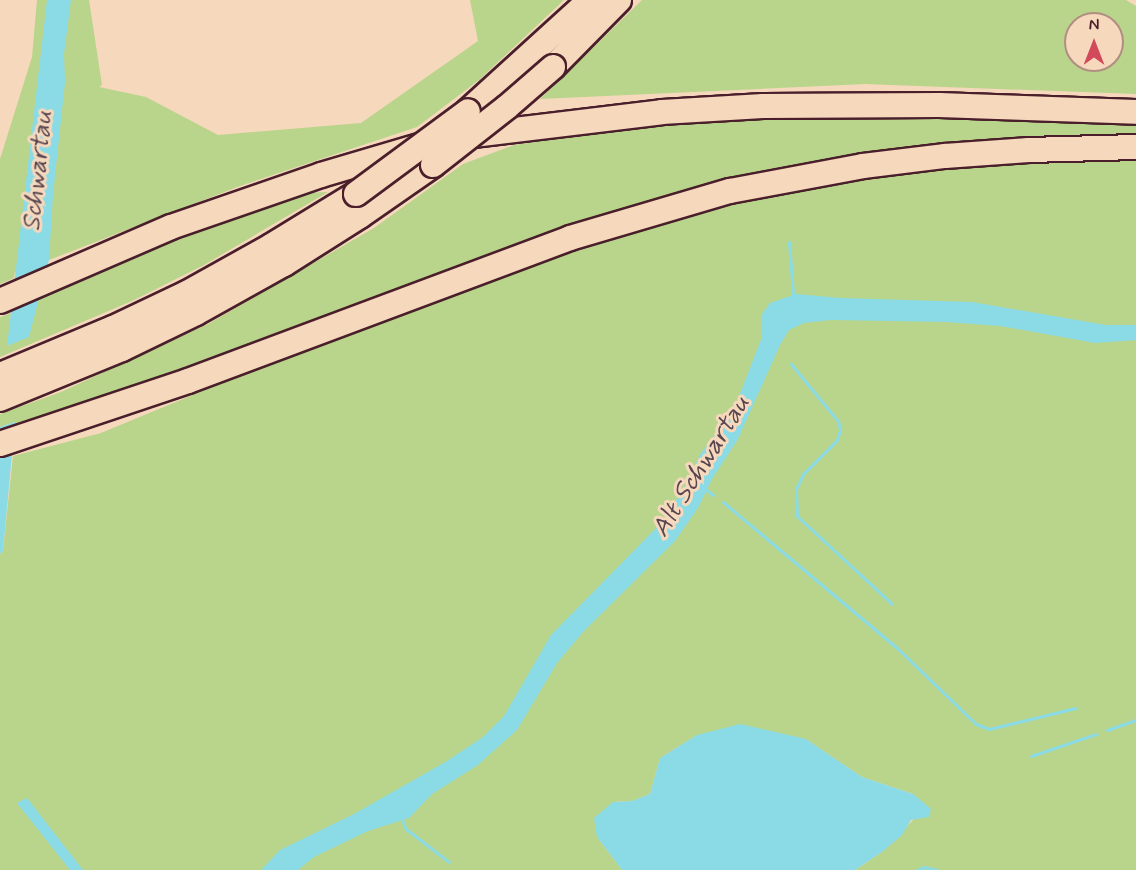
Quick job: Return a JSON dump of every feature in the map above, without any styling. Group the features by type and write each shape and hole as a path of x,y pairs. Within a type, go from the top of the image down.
{"highway":[{"path":"0,399 122,349 196,313 284,264 360,216 433,165 507,107 590,0"},
{"path":"0,375 113,328 186,293 271,246 356,194 468,111 544,60 619,0"},
{"path":"4,299 171,227 330,172 441,140 504,130 662,112 763,106 939,105 1136,112"},
{"path":"11,441 199,376 570,238 730,191 863,166 945,156 1029,150 1136,147"}],"green space":[{"path":"37,0 89,0 102,85 99,87 146,97 218,135 361,123 478,41 470,0 564,0 479,80 417,127 240,186 49,260 49,247 15,272 14,278 0,284 0,159 32,57"},
{"path":"642,0 1126,0 1136,6 1136,94 865,84 540,99"},
{"path":"837,114 1136,120 1136,140 893,151 748,174 615,211 432,275 224,358 14,427 15,422 0,427 0,414 61,392 208,324 374,228 463,164 514,145 626,129"},
{"path":"1034,159 1136,160 1136,870 855,870 882,852 915,818 921,802 913,794 862,777 806,739 697,735 660,758 650,794 632,801 613,802 597,837 622,870 0,870 0,554 3,551 13,456 101,433 335,336 669,217 823,182"},
{"path":"328,192 204,265 132,301 0,357 0,317 11,313 8,346 34,315 38,298 175,233 280,194"}],"water":[{"name":"Schwartau","path":"47,0 71,0 64,54 65,82 53,195 49,260 29,337 7,346"},
{"name":"Alt Schwartau","path":"796,294 841,298 972,302 1106,325 1136,325 1136,340 1095,343 1000,326 946,322 831,320 804,323 789,330 738,439 712,479 698,508 675,541 583,632 557,663 517,730 478,765 432,794 409,818 368,831 314,857 298,870 261,870 280,850 354,814 447,761 483,737 504,716 551,635 663,521 683,489 701,453 738,399 762,337 762,314 770,303"},
{"path":"15,422 3,551 0,554 0,427"},
{"path":"740,724 806,739 862,777 913,794 931,809 929,817 911,820 902,835 855,870 622,870 597,837 594,818 613,802 632,801 650,794 660,758 697,735"},
{"path":"27,798 83,870 70,870 17,803"}],"waterway":[{"path":"789,242 793,294"},
{"path":"791,364 838,421 840,430 837,440 803,474 796,489 797,516 892,604"},
{"name":"Alt Schwartau","path":"705,489 713,495"},
{"path":"723,502 896,647 976,724 989,729 1076,708"},
{"path":"1107,730 1136,720"},
{"path":"1031,756 1096,734"},
{"path":"402,820 406,829 449,862"},
{"path":"917,870 924,867 937,870"}]}
